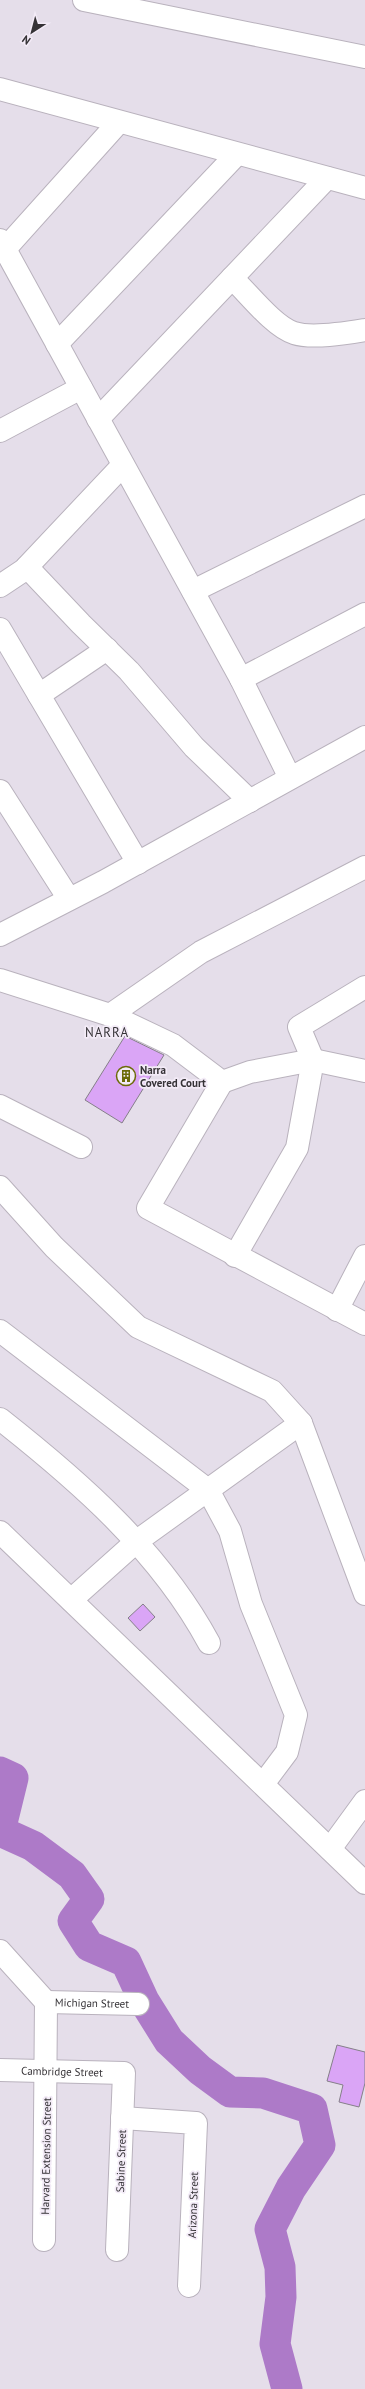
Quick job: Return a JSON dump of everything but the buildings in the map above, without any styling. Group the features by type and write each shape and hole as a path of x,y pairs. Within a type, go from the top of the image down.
{"street":[{"path":"84,0 365,57"},
{"path":"0,89 365,188"},
{"path":"119,122 2,244 241,679 290,778"},
{"path":"57,344 237,154"},
{"path":"98,419 327,178"},
{"path":"232,278 279,324 294,333 310,335 365,330"},
{"path":"0,431 81,388"},
{"path":"0,586 27,567 123,465"},
{"path":"193,591 365,506"},
{"path":"27,567 129,671 194,747 250,801"},
{"path":"241,679 365,614"},
{"path":"0,629 138,863"},
{"path":"39,695 107,649"},
{"path":"3,926 69,899 138,863 365,737"},
{"path":"0,792 69,899"},
{"path":"110,1015 201,952 365,867"},
{"path":"0,980 110,1015 172,1045 222,1082"},
{"path":"235,1256 297,1148 313,1060 299,1027 365,987"},
{"path":"365,1071 313,1060 250,1072 222,1082 148,1208 235,1256 365,1324"},
{"path":"0,1106 81,1147"},
{"path":"0,1187 54,1247 138,1327 272,1390 301,1423 365,1594"},
{"path":"337,1310 365,1256"},
{"path":"0,1331 208,1490 230,1531 251,1604 296,1716 287,1752 263,1784"},
{"path":"0,1419 87,1494 137,1541 188,1608 209,1643"},
{"path":"71,1600 137,1541 301,1423"},
{"path":"0,1532 365,1883"},
{"path":"330,1849 365,1801"},
{"path":"0,1951 46,2002"},
{"name":"Michigan Street","path":"46,2002 138,2004"},
{"name":"Harvard Extension Street","path":"44,2240 47,2071 46,2002"},
{"name":"Cambridge Street","path":"0,2070 124,2073"},
{"name":"Sabine Street","path":"117,2250 124,2073"},
{"name":"Arizona Street","path":"122,2118 196,2123 189,2286"}],"waterway":[{"path":"0,1772 13,1778 0,1831 33,1846 72,1875 89,1899 73,1921 89,1946 126,1962 144,2001 169,2041 200,2070 230,2092 263,2093 312,2109 320,2145 291,2188 270,2229 280,2267 281,2297 275,2344 287,2389"}],"place":[{"name":"Narra Covered Court","path":"126,1076"}],"district":[{"name":"NARRA","path":"107,1032"}]}
